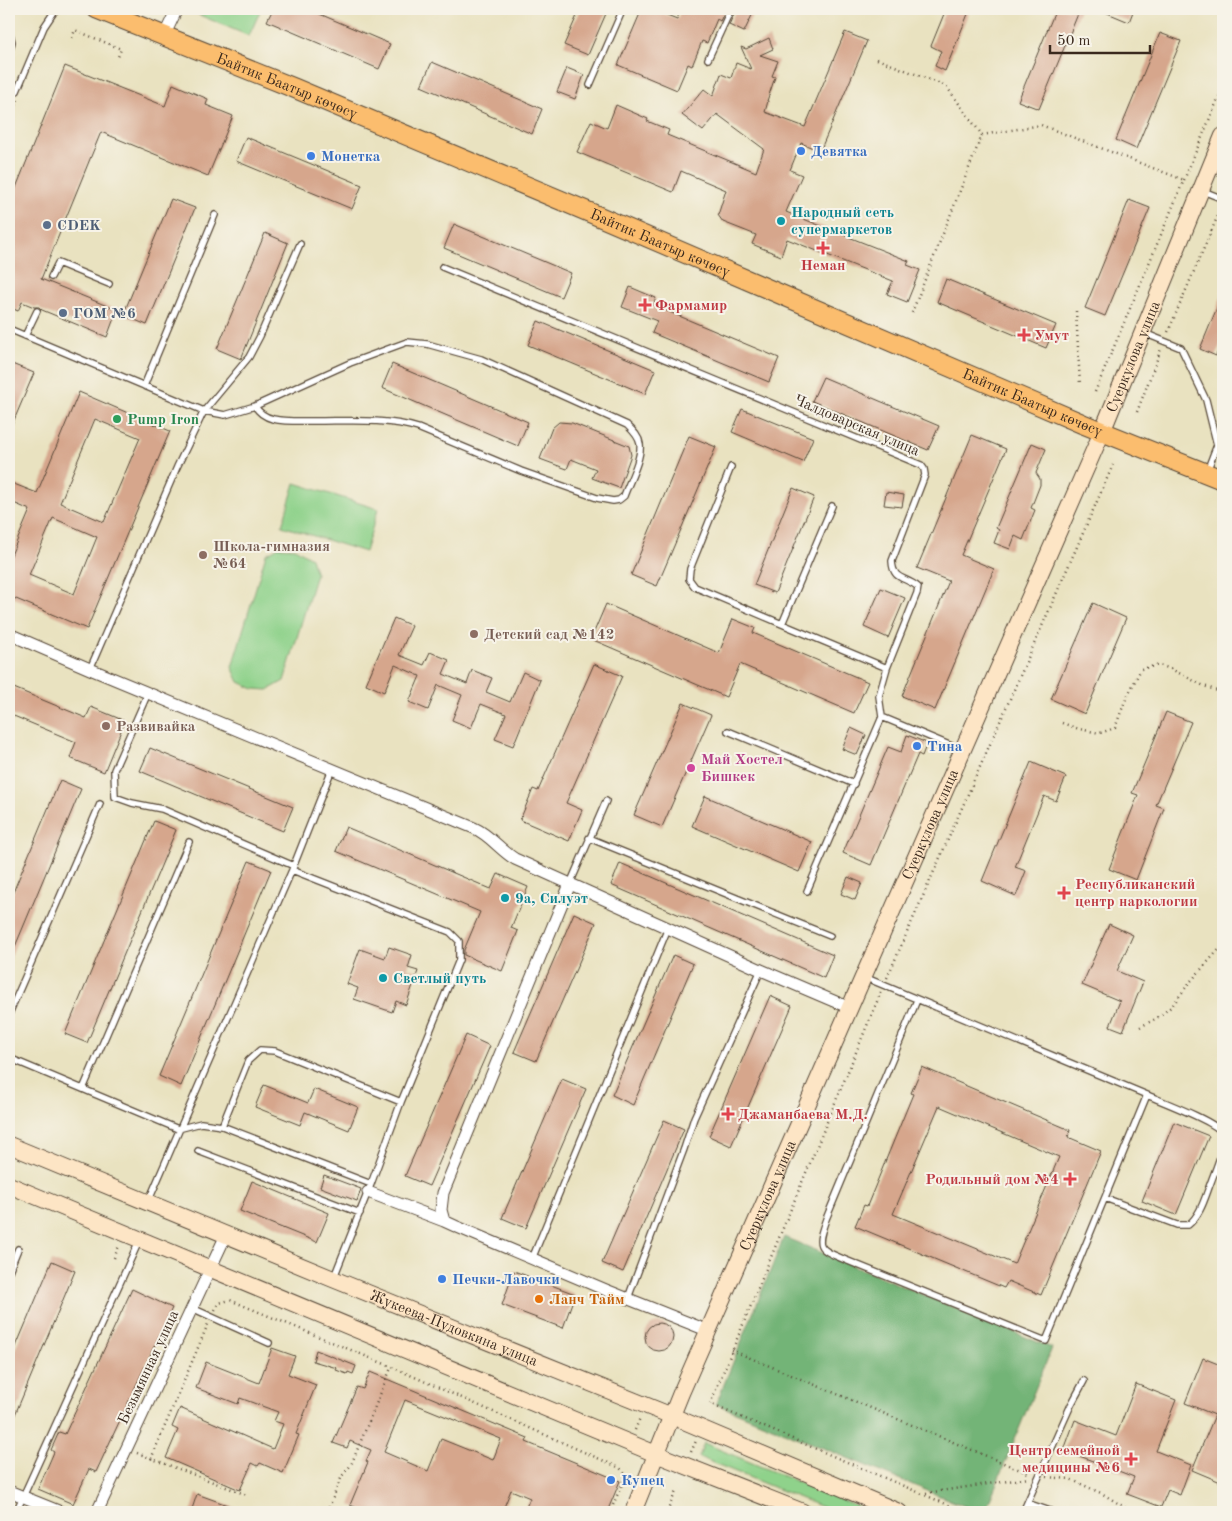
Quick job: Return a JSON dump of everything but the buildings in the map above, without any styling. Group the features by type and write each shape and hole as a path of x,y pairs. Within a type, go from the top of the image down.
{"main road":[{"name":"Байтик Баатыр көчөсү","path":"97,9 294,88 1102,432 1215,477"},
{"name":"Суеркулова улица","path":"633,1512 708,1331 1102,432 1223,136"},
{"name":"Жукеева-Пудовкина улица","path":"9,1145 672,1416 899,1512"},
{"path":"9,1184 139,1240 656,1454 803,1512"}],"street":[{"path":"164,36 177,9"},
{"path":"9,634 148,694 483,832 506,853 570,884 850,1008"},
{"path":"444,1221 441,1210 443,1193 570,884"},
{"path":"370,1188 532,1259 708,1331"},
{"name":"Безымянная улица","path":"98,1512 226,1235"},
{"path":"9,1491 61,1512"}],"lane":[{"path":"9,95 17,91 44,27 56,9"},
{"path":"590,85 623,9"},
{"path":"708,59 731,9"},
{"path":"9,30 12,42 9,53"},
{"path":"1201,190 1223,199"},
{"path":"144,386 216,215"},
{"path":"90,669 177,467 204,411 249,357 300,244"},
{"path":"51,278 58,263 109,284"},
{"name":"Чалдоварская улица","path":"442,266 921,465 924,468 926,475 892,561 892,570 898,577 913,582 918,587 918,594 886,668 879,696 882,717"},
{"path":"25,336 37,311"},
{"path":"9,330 204,411 225,415 255,406 350,363 407,342 427,344 481,359 627,425 638,438 640,456 624,496 619,500 613,501 597,498 521,470 402,423 347,420 287,421 267,417 258,411 255,406"},
{"path":"1144,332 1182,348 1206,400 1217,445 1215,477"},
{"path":"731,467 690,569 689,579 695,588 886,668"},
{"path":"782,624 832,506"},
{"path":"148,694 114,770 115,797 132,803 162,809 293,868 450,932 459,941 459,960 401,1102 370,1188 333,1279"},
{"path":"807,891 882,717 963,751"},
{"path":"728,732 854,784"},
{"path":"147,1203 293,868 332,770"},
{"path":"570,884 606,800"},
{"path":"9,1014 100,804"},
{"path":"589,838 830,936"},
{"path":"83,1089 189,842"},
{"path":"532,1259 668,928"},
{"path":"628,1298 694,1118 761,970"},
{"path":"864,977 1147,1095 1212,1124 1222,1133 1223,1140 1220,1158 1197,1216 1188,1225 1177,1225 1105,1198"},
{"path":"917,1000 826,1220 820,1241 824,1251 1046,1341 1147,1095"},
{"path":"222,1126 248,1061 260,1050 275,1051 401,1102"},
{"path":"9,1058 178,1129 200,1123 222,1126 370,1188"},
{"path":"198,1152 360,1213"},
{"path":"16,1512 139,1240"},
{"path":"9,1271 18,1249"},
{"path":"192,1308 270,1343"},
{"path":"1023,1512 1071,1405 1084,1381"},
{"path":"1027,1503 1053,1512"}],"path":[{"path":"72,38 75,30 121,49 118,57"},
{"path":"877,59 946,86 982,135"},
{"path":"1095,392 1223,87"},
{"path":"982,135 1041,125 1184,180"},
{"path":"911,315 982,135"},
{"path":"1137,412 1164,341 1223,203"},
{"path":"1076,312 1080,385"},
{"path":"965,1512 710,1404 883,986 1113,465"},
{"path":"1062,723 1100,733 1115,728 1125,700 1141,670 1159,664 1223,693"},
{"path":"1140,1028 1172,1006 1190,982 1223,945"},
{"path":"151,1459 212,1316 219,1303 230,1300 392,1368 620,1468 626,1475 610,1512"},
{"path":"731,1350 1038,1477"},
{"path":"327,1512 342,1476 351,1465 392,1368"},
{"path":"634,1433 640,1418"},
{"path":"690,1455 696,1439"},
{"path":"127,1450 247,1495"},
{"path":"924,1494 1038,1477 1070,1479 1103,1494 1132,1512"},
{"path":"667,1512 677,1489"},
{"path":"1217,1512 1223,1496"}],"green space":[{"path":"199,9 261,9 249,36 197,14"},
{"path":"295,483 378,509 365,552 282,526"},
{"path":"279,547 295,548 311,558 316,574 284,681 268,690 254,689 239,682 232,667 266,554"},
{"path":"784,1237 1052,1348 985,1512 979,1512 716,1404"},
{"path":"704,1443 870,1512 834,1512 699,1457"}],"place":[{"name":"Девятка","path":"801,151"},
{"name":"Монетка","path":"311,156"},
{"name":"Народный сеть супермаркетов","path":"781,221"},
{"name":"CDEK","path":"47,225"},
{"name":"Неман","path":"823,248"},
{"name":"Фармамир","path":"645,305"},
{"name":"ГОМ №6","path":"63,313"},
{"name":"Умут","path":"1024,335"},
{"name":"Pump Iron","path":"117,419"},
{"name":"Школа-гимназия №64","path":"203,555"},
{"name":"Детский сад №142","path":"474,634"},
{"name":"Развивайка","path":"106,726"},
{"name":"Тина","path":"917,746"},
{"name":"Май Хостел Бишкек","path":"691,768"},
{"name":"Республиканский центр наркологии","path":"1064,893"},
{"name":"9а, Силуэт","path":"505,898"},
{"name":"Светлый путь","path":"383,978"},
{"name":"Джаманбаева М.Д.","path":"728,1114"},
{"name":"Родильный дом №4","path":"1070,1179"},
{"name":"Печки-Лавочки","path":"442,1279"},
{"name":"Ланч Тайм","path":"539,1299"},
{"name":"Центр семейной медицины №6","path":"1131,1459"},
{"name":"Купец","path":"611,1480"}]}
